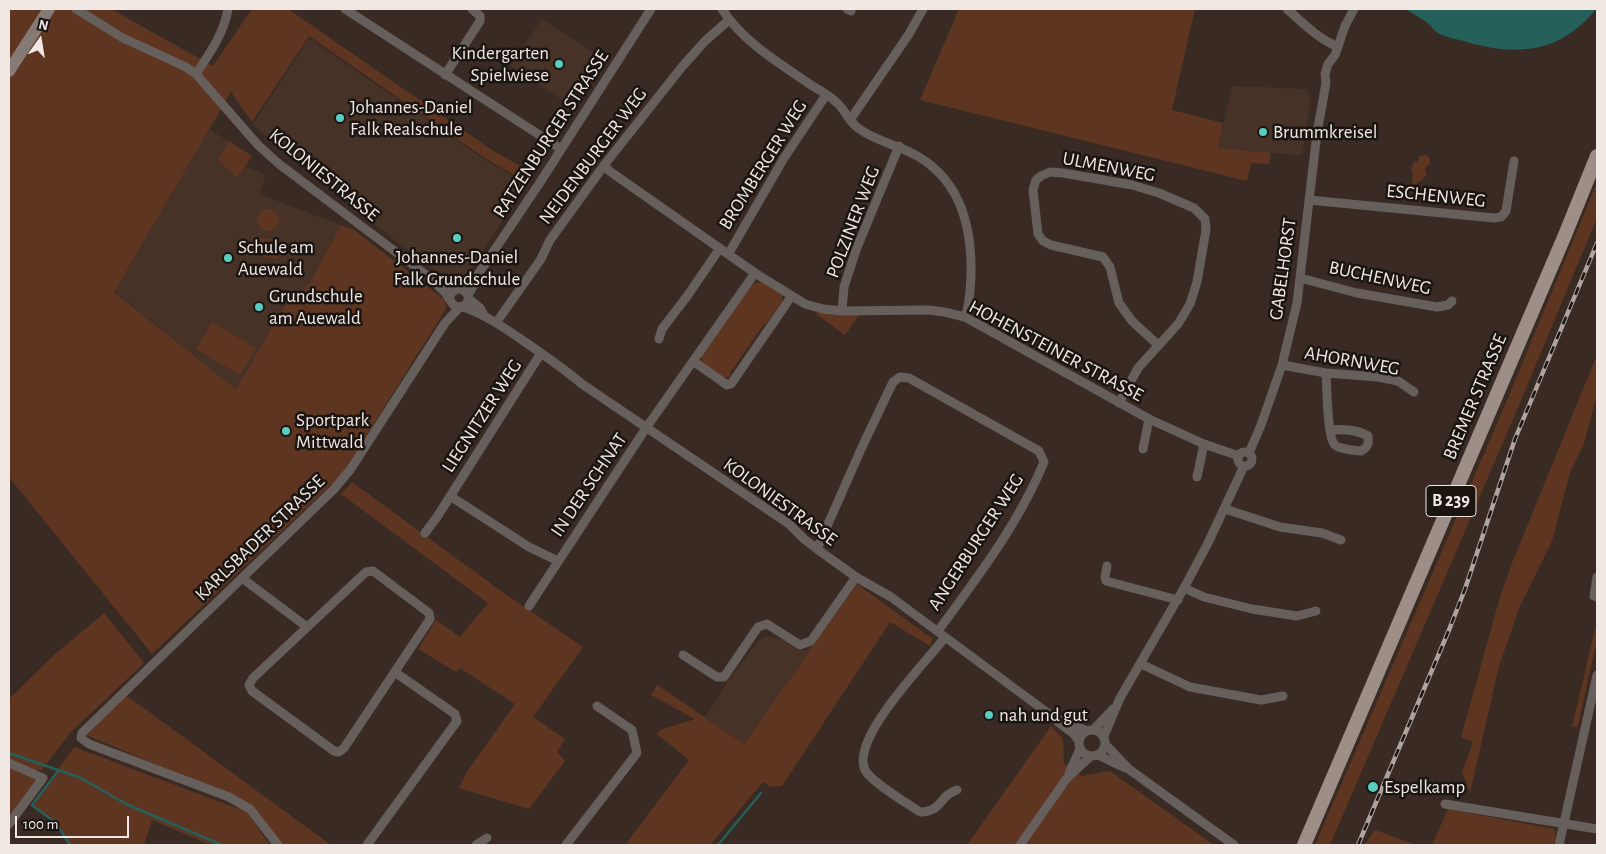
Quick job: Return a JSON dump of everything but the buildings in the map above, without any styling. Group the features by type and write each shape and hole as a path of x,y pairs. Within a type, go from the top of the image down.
{"main road":[{"name":"BREMER STRASSE","path":"1304,845 1597,156"}],"street":[{"path":"9,71 49,9"},
{"name":"KOLONIESTRASSE","path":"76,9 123,38 186,67 196,74 260,147 339,210 434,280 457,289"},
{"path":"196,74 210,54 223,29 228,9"},
{"path":"345,9 445,75 527,125 534,132 561,149"},
{"path":"445,75 480,22 480,16 472,9"},
{"name":"RATZENBURGER STRASSE","path":"457,289 463,287 471,278 476,276 651,9"},
{"path":"722,9 729,20 759,48 837,102 857,128 920,157 939,171 964,213 970,235 970,296 965,317"},
{"path":"850,120 909,34 923,9"},
{"path":"1287,9 1324,40 1338,46"},
{"name":"GABELHORST","path":"1249,454 1259,432 1282,366 1297,303 1317,133 1326,83 1330,76 1333,58 1345,26 1354,9"},
{"name":"NEIDENBURGER WEG","path":"496,323 541,259 550,240 605,164 681,68 710,36 729,20"},
{"name":"BROMBERGER WEG","path":"729,253 784,158 826,95"},
{"name":"POLZINER WEG","path":"842,310 844,287 856,250 899,146"},
{"name":"ESCHENWEG","path":"1310,200 1494,218 1501,217 1506,211 1514,161"},
{"path":"605,164 608,170 755,273"},
{"name":"ULMENWEG","path":"1119,403 1138,368 1178,324 1190,304 1197,282 1206,230 1205,219 1194,208 1159,193 1132,185 1064,173 1050,172 1041,176 1036,180 1033,190 1038,234 1043,242 1103,257 1110,267 1119,302 1132,321 1158,345"},
{"path":"659,339 662,329 720,248"},
{"name":"HOHENSTEINER STRASSE","path":"755,273 791,297 814,306 842,310 928,310 965,317 1149,419 1204,444 1239,456"},
{"name":"IN DER SCHNAT","path":"530,606 646,428 755,273"},
{"name":"RATZENBURGER STRASSE","path":"465,302 476,282 476,276"},
{"name":"BUCHENWEG","path":"1300,278 1357,293 1437,307 1448,305 1452,301"},
{"name":"KOLONIESTRASSE","path":"434,280 450,300"},
{"path":"457,289 464,290 465,302 453,306 450,294 457,289"},
{"path":"693,361 727,385 731,384 791,297"},
{"name":"KARLSBADER STRASSE","path":"445,323 450,300"},
{"name":"KOLONIESTRASSE","path":"465,302 480,308 484,315 541,353 582,384 789,524 804,539 856,577 891,597 1055,718 1073,733 1080,745"},
{"name":"KARLSBADER STRASSE","path":"278,845 250,809 229,797 89,744 81,738 82,733 346,476 445,323 465,302"},
{"name":"LIEGNITZER WEG","path":"424,533 437,518 541,353"},
{"name":"AHORNWEG","path":"1282,366 1398,381 1414,392"},
{"path":"1326,373 1330,430"},
{"name":"ANGERBURGER WEG","path":"817,548 890,387 900,377 909,378 1039,451 1044,462 1036,481 1004,537 942,634"},
{"path":"1143,449 1149,419"},
{"path":"1196,477 1204,444"},
{"path":"1067,778 1103,751 1117,705 1178,600 1225,509 1244,466 1252,462 1252,457 1249,454 1242,453 1239,456 1240,463 1244,466"},
{"name":"LIEGNITZER WEG","path":"450,496 505,533"},
{"path":"1225,509 1280,527 1322,533 1341,540"},
{"name":"IN DER SCHNAT","path":"505,533 558,561"},
{"path":"1107,566 1106,581 1178,600"},
{"path":"373,571 429,613 430,619 396,673 344,748 339,752 334,751 252,691 249,685 253,678 307,627 366,572 373,571"},
{"path":"683,655 716,677 724,676 758,627 767,624 800,645 810,641 856,577"},
{"path":"1597,577 1594,596 1597,597"},
{"path":"242,578 307,627"},
{"path":"1184,588 1204,597 1252,609 1297,616 1316,611"},
{"path":"942,634 874,727 862,760 864,769 871,778 920,812 929,812 937,808 948,793 957,790"},
{"path":"1141,664 1190,687 1261,700 1283,696"},
{"path":"367,845 457,721 455,714 396,673"},
{"path":"1559,845 1597,675"},
{"path":"1020,845 1067,778 1080,745 1080,737 1117,705"},
{"path":"566,845 637,753 632,730 597,706"},
{"name":"KOLONIESTRASSE","path":"1055,718 1090,730"},
{"path":"1090,730 1101,733 1105,741 1130,770 1234,845"},
{"path":"1080,745 1083,752 1130,770"},
{"path":"9,763 42,778 9,824"},
{"path":"1445,804 1549,822 1597,828"},
{"path":"476,845 487,838"}],"shaded area":[{"path":"9,9 111,9 213,66 252,9 288,9 492,150 532,173 527,183 485,158 309,36 252,122 231,92 114,292 236,389 291,295 298,299 308,284 310,284 341,225 354,230 445,300 446,309 342,474 152,654 9,477"},
{"path":"959,9 1195,9 1172,110 1223,123 1218,148 1270,153 1270,164 1251,163 1247,181 920,100"},
{"name":"Kindergarten Spielwiese","path":"542,19 607,61 576,109 510,66"},
{"path":"309,38 484,159 526,184 469,272 461,280 449,281 354,209 335,182 313,165 287,156 253,124"},
{"name":"Brummkreisel","path":"1232,86 1306,89 1311,99 1302,155 1271,153 1270,164 1250,163 1247,181 1212,172"},
{"name":"Schule am Auewald","path":"209,129 252,156 246,167 266,175 259,194 341,225 310,285 308,284 298,299 291,295 236,389 114,291"},
{"path":"229,141 252,156 237,178 218,160"},
{"path":"1426,155 1430,158 1430,163 1425,168 1427,175 1412,185 1413,172 1411,171 1414,161 1417,162 1420,156"},
{"path":"1597,183 1597,218 1517,410 1330,845 1315,845 1505,405"},
{"path":"268,209 276,212 279,220 276,228 268,231 260,228 257,220 260,212"},
{"path":"252,236 280,241 277,259 249,253"},
{"path":"759,282 764,283 781,294 783,300 767,323 763,325 730,373 730,377 722,377 702,362 702,354 749,287"},
{"path":"817,311 859,315 845,335 816,314"},
{"path":"212,322 256,348 240,375 196,349"},
{"path":"1597,355 1597,395 1584,444 1570,473 1552,541 1520,606 1499,666 1470,793 1462,772 1473,742 1461,737 1500,597 1512,563"},
{"path":"352,482 501,591 583,647 533,717 565,739 557,752 565,761 529,809 459,788 466,773 515,704 460,668 456,672 418,649 436,620 460,637 488,603 341,494"},
{"path":"857,584 933,639 930,646 890,622 782,786 771,787 763,782 710,845 625,845 689,760 657,734 660,730 695,719 651,695 657,685 744,744"},
{"path":"104,613 144,663 70,733 42,770 31,770 9,759 9,699 53,656"},
{"path":"1597,620 1597,640 1578,726 1572,727"},
{"path":"767,636 781,639 798,650 805,650 816,643 744,744 705,717 729,680 756,644"},
{"path":"126,695 331,845 282,845 252,805 86,735"},
{"path":"1051,726 1063,739 1064,763 1081,776 1110,771 1214,845 967,845"},
{"path":"74,747 247,812 270,845 211,845 152,820 144,845 68,845 55,824 31,806"},
{"path":"9,766 37,779 9,818"},
{"path":"1448,809 1554,829 1556,836 1554,845 1432,845"},
{"path":"1375,830 1417,845 1364,845"}],"water":[{"path":"1408,9 1596,9 1569,34 1554,42 1538,47 1504,49 1486,47 1445,36"}],"waterway":[{"path":"9,753 81,778 126,804 222,845"},
{"path":"58,771 32,805 56,823 70,845"},
{"path":"718,845 761,793"}],"railway":[{"path":"1358,845 1449,630 1465,589 1515,439 1597,243"}],"place":[{"name":"Kindergarten Spielwiese","path":"559,64"},
{"name":"Johannes-Daniel Falk Realschule","path":"340,118"},
{"name":"Brummkreisel","path":"1263,132"},
{"name":"Johannes-Daniel Falk Grundschule","path":"457,238"},
{"name":"Schule am Auewald","path":"228,258"},
{"name":"Grundschule am Auewald","path":"259,307"},
{"name":"Sportpark Mittwald","path":"286,431"},
{"name":"nah und gut","path":"989,715"},
{"name":"Espelkamp","path":"1373,787"}]}
